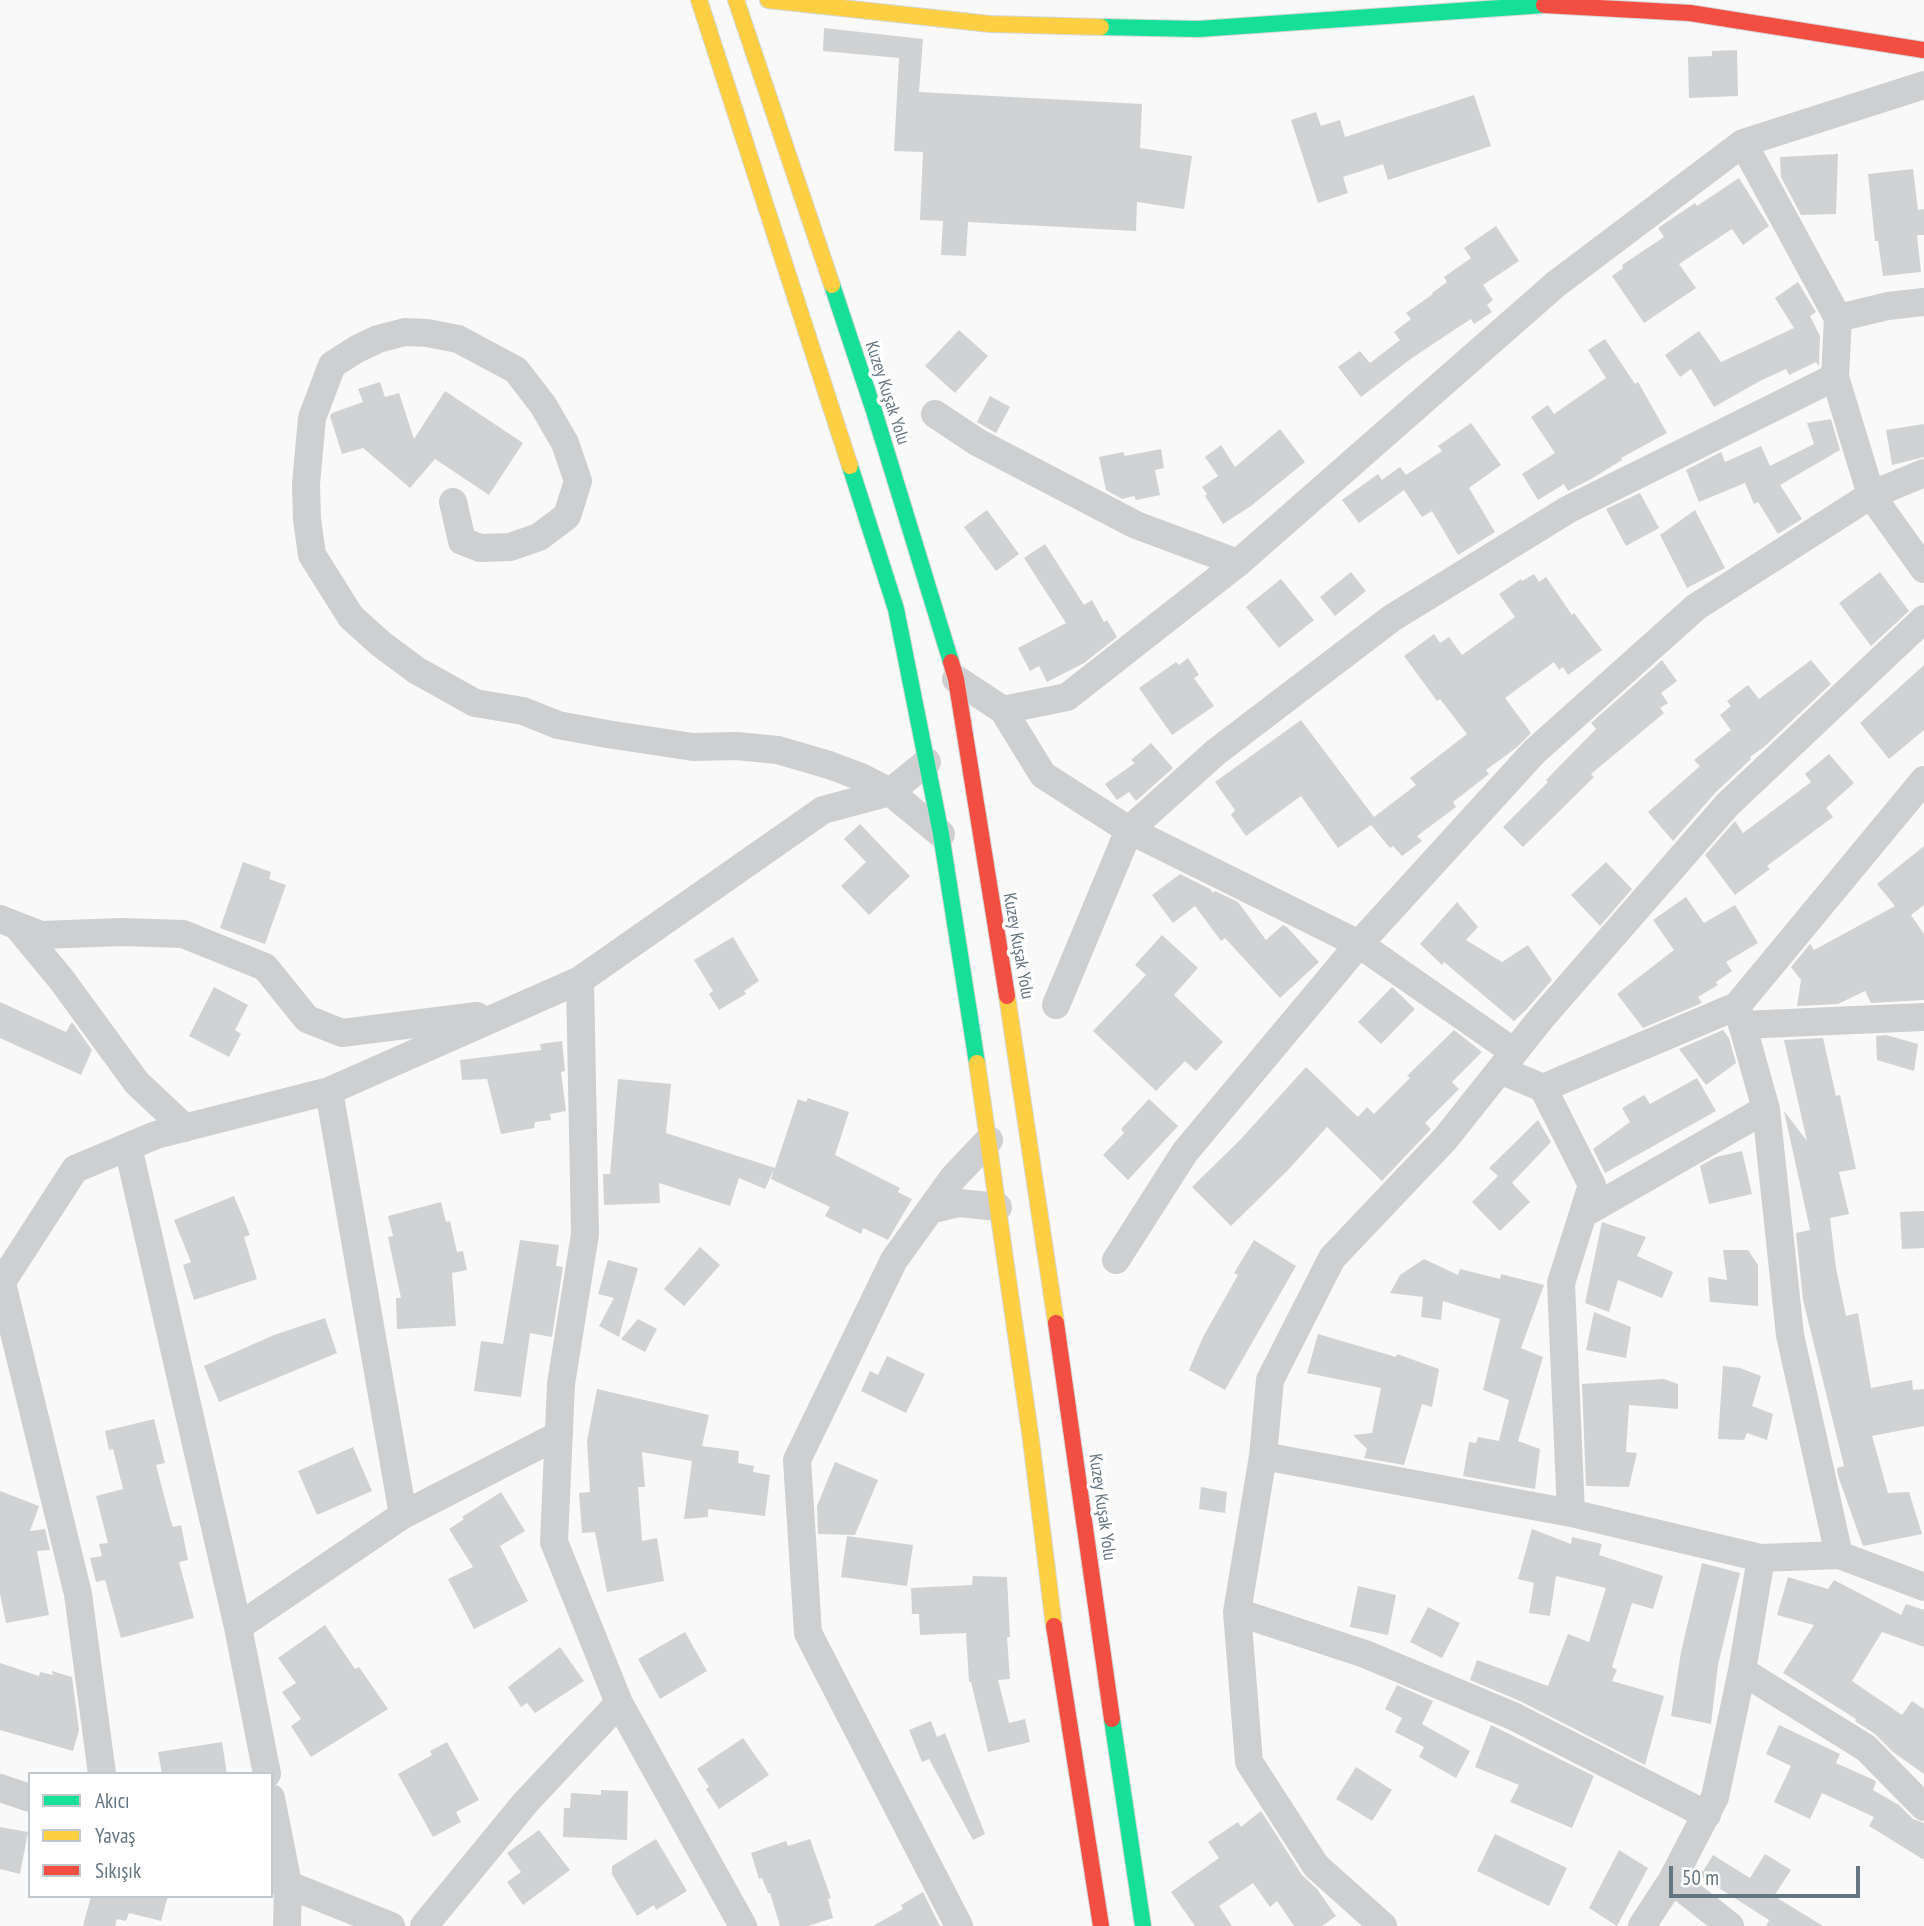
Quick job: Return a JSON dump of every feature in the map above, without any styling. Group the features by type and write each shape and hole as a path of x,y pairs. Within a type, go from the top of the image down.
{"main road":[{"path":"699,0 896,609 941,834 989,1140 1056,1640 1101,1926"},
{"name":"Kuzey Kuşak Yolu","path":"736,0 874,411 956,679 972,794 1020,1071 1125,1817 1143,1926"},
{"path":"768,0 990,24 1198,29 1540,5 1690,13 1924,50"}],"street":[{"path":"1003,710 1068,697 1238,563 1556,284 1743,143 1924,85"},
{"path":"1743,143 1839,318 1835,377 1871,495 1924,569"},
{"path":"1839,318 1888,306 1924,303"},
{"path":"453,502 462,541 480,548 510,547 539,537 567,516 579,481 565,443 543,405 516,370 458,340 427,333 405,332 378,339 332,365 312,418 308,448 307,519 312,555 351,617 381,644 416,670 475,703 523,711 558,725 607,734 693,747 736,746 778,750 829,765 890,792 941,834"},
{"path":"1056,1005 1129,830 1216,752 1392,618 1569,509 1835,377"},
{"path":"934,414 977,442 1136,526 1238,563"},
{"path":"1116,1260 1185,1152 1359,944 1534,752 1696,607 1871,495 1924,473"},
{"path":"1383,1926 1316,1866 1250,1762 1237,1612 1263,1456 1270,1380 1332,1258 1445,1139 1507,1061 1727,805 1924,619"},
{"path":"956,679 1003,710 1043,775 1129,830 1359,944 1543,1087 1592,1185 1561,1283 1571,1513"},
{"path":"102,1772 78,1594 1,1284 75,1169 156,1135 329,1091 580,980 823,810 890,792 927,762"},
{"path":"1740,1015 1924,780"},
{"path":"8,922 41,935 122,932 183,934 265,967 307,1019 342,1033 508,1012"},
{"path":"8,922 61,979 137,1083 185,1128"},
{"path":"580,980 584,1234 561,1384 554,1542 619,1703 743,1926"},
{"path":"1543,1087 1740,1015 1924,1017"},
{"path":"1740,1015 1766,1109 1790,1335 1839,1555"},
{"path":"329,1091 403,1515"},
{"path":"1583,1214 1766,1109"},
{"path":"959,1926 808,1633 797,1460 894,1260 953,1178 989,1140"},
{"path":"128,1147 238,1627 267,1772"},
{"path":"930,1210 959,1203 998,1207"},
{"path":"238,1627 403,1515 559,1434"},
{"path":"1263,1456 1571,1513 1761,1558 1839,1555 1924,1587"},
{"path":"1642,1926 1672,1880 1715,1797 1742,1671 1761,1558"},
{"path":"1237,1612 1365,1654 1513,1716 1707,1815"},
{"path":"1742,1671 1866,1748 1924,1807"},
{"path":"424,1926 526,1802 619,1703"},
{"path":"0,1788 28,1797"},
{"path":"273,1816 286,1926"},
{"path":"1672,1880 1730,1926"},
{"path":"280,1881 391,1926"}],"building":[{"path":"824,28 923,39 919,92 1142,104 1140,148 1192,156 1184,209 1137,202 1136,231 968,222 966,256 941,255 943,221 920,220 923,152 894,151 899,58 823,51"},
{"path":"1737,50 1738,96 1689,98 1688,57 1712,56 1712,51"},
{"path":"1474,95 1491,146 1388,180 1383,164 1343,177 1348,193 1318,203 1291,120 1316,112 1321,126 1340,120 1345,137"},
{"path":"1838,154 1836,214 1801,215 1781,177 1780,157"},
{"path":"1913,169 1918,210 1924,209 1924,235 1917,235 1921,272 1883,276 1878,241 1875,241 1868,174"},
{"path":"1739,178 1769,226 1743,245 1732,229 1679,264 1696,288 1644,323 1612,276 1623,268 1622,265 1664,237 1658,228"},
{"path":"1496,226 1519,261 1483,285 1493,300 1487,305 1492,312 1474,324 1471,319 1457,328 1361,397 1338,367 1360,351 1370,363 1400,340 1394,332 1411,319 1406,313 1447,282 1444,277 1471,258 1464,248"},
{"path":"1798,282 1816,312 1810,316 1820,336 1819,366 1816,362 1789,375 1786,369 1714,407 1691,369 1680,377 1665,355 1699,331 1721,362 1794,328 1775,298"},
{"path":"959,330 988,356 955,393 925,366"},
{"path":"1605,339 1635,384 1638,382 1667,433 1568,491 1564,484 1538,500 1522,474 1555,453 1531,417 1548,405 1554,414 1606,378 1588,350"},
{"path":"380,382 385,397 399,393 414,439 445,391 523,443 489,495 435,459 410,488 363,448 342,454 330,416 363,402 358,389"},
{"path":"990,396 1010,407 996,433 977,422"},
{"path":"1831,419 1840,450 1780,485 1802,519 1778,534 1758,502 1754,504 1745,483 1699,502 1686,470 1721,452 1725,462 1761,446 1770,466 1814,444 1807,423"},
{"path":"1471,423 1501,465 1469,488 1495,532 1458,555 1432,511 1422,517 1404,490 1359,523 1342,500 1378,474 1382,480 1400,467 1406,475 1442,451 1438,446"},
{"path":"1924,424 1924,457 1892,465 1886,430"},
{"path":"1280,429 1305,462 1251,506 1223,524 1202,487 1218,476 1205,457 1221,445 1235,467"},
{"path":"1161,449 1164,468 1155,470 1160,495 1136,500 1134,496 1122,499 1106,490 1099,457 1123,452 1125,456"},
{"path":"1640,493 1659,528 1626,546 1606,509"},
{"path":"987,510 1019,554 996,571 964,527"},
{"path":"1695,510 1725,568 1687,588 1660,535"},
{"path":"1045,544 1084,605 1092,600 1104,622 1107,620 1117,637 1084,663 1047,682 1039,666 1030,671 1018,648 1066,623 1024,558"},
{"path":"1351,572 1366,591 1335,616 1320,597"},
{"path":"1880,572 1909,611 1871,646 1839,603"},
{"path":"1534,574 1539,582 1546,577 1572,615 1574,613 1602,650 1568,675 1563,667 1559,670 1554,662 1505,698 1531,733 1486,770 1489,774 1453,802 1456,807 1417,836 1422,841 1402,856 1393,846 1390,848 1371,825 1338,848 1301,796 1246,836 1231,815 1235,810 1215,782 1301,720 1374,817 1416,785 1410,778 1467,734 1440,699 1437,701 1404,656 1434,634 1440,643 1449,637 1462,655 1515,617 1499,594 1521,579 1522,581"},
{"path":"1281,579 1314,620 1279,648 1246,607"},
{"path":"1188,658 1199,675 1194,678 1214,706 1172,735 1139,688 1176,662 1179,665"},
{"path":"1662,660 1677,681 1661,693 1668,703 1660,708 1664,713 1591,774 1594,777 1523,847 1503,827 1596,729 1591,723"},
{"path":"1811,660 1831,684 1750,757 1673,841 1648,812 1700,766 1694,760 1731,730 1720,715 1731,706 1727,701 1748,685 1759,699"},
{"path":"1924,665 1924,730 1889,759 1860,723"},
{"path":"1151,743 1173,768 1136,801 1129,792 1117,800 1105,784 1135,763 1131,760"},
{"path":"1829,754 1854,783 1826,808 1833,817 1767,866 1770,869 1735,895 1705,855 1735,821 1743,833 1811,782 1805,774"},
{"path":"860,824 910,876 869,915 841,886 866,862 844,839"},
{"path":"1924,846 1924,905 1911,915 1924,934 1924,1000 1871,1003 1865,991 1838,1004 1797,1006 1801,980 1791,967 1810,944 1814,950 1895,906 1877,884"},
{"path":"243,862 271,872 269,879 286,885 265,944 220,928"},
{"path":"1606,862 1632,889 1600,926 1571,895"},
{"path":"1180,874 1213,893 1215,891 1238,902 1266,940 1283,925 1287,927 1319,962 1280,998 1225,938 1221,941 1195,906 1173,923 1152,895"},
{"path":"1686,897 1704,923 1735,905 1758,943 1726,962 1732,971 1716,982 1718,985 1698,997 1702,1003 1643,1028 1617,994 1674,950 1653,920"},
{"path":"1457,902 1478,927 1466,940 1502,962 1528,945 1552,980 1514,1021 1444,962 1442,965 1420,944"},
{"path":"1162,935 1198,968 1174,995 1223,1042 1196,1071 1185,1061 1156,1091 1093,1031 1146,975 1135,965"},
{"path":"733,937 759,981 744,991 746,994 719,1010 709,994 713,991 694,960"},
{"path":"214,987 248,1005 235,1030 241,1034 229,1057 189,1036"},
{"path":"1392,987 1415,1009 1381,1044 1358,1022"},
{"path":"0,1002 66,1032 72,1022 92,1050 81,1075 0,1038"},
{"path":"1454,1030 1482,1052 1452,1082 1459,1089 1425,1123 1431,1129 1382,1181 1327,1127 1231,1226 1192,1187 1240,1140 1306,1067 1358,1117 1367,1107 1374,1114 1410,1078 1407,1076"},
{"path":"1723,1030 1729,1038 1736,1063 1706,1085 1679,1049"},
{"path":"1886,1035 1918,1044 1914,1071 1877,1060 1876,1036"},
{"path":"1823,1038 1836,1096 1840,1095 1856,1169 1839,1172 1849,1214 1830,1218 1836,1268 1846,1316 1858,1313 1871,1388 1912,1380 1913,1390 1924,1389 1924,1426 1872,1436 1888,1493 1909,1492 1922,1534 1863,1546 1838,1476 1837,1468 1844,1466 1803,1300 1796,1233 1810,1230 1784,1111 1807,1141 1784,1040"},
{"path":"562,1041 565,1071 561,1072 566,1111 550,1114 551,1120 535,1122 534,1128 501,1134 487,1079 462,1080 460,1060 541,1050 540,1044"},
{"path":"1697,1078 1716,1111 1605,1173 1593,1149 1630,1122 1622,1108 1644,1095 1650,1104"},
{"path":"618,1079 671,1084 666,1133 775,1168 798,1099 806,1102 808,1098 849,1112 835,1155 900,1188 898,1192 912,1199 888,1240 863,1228 861,1234 825,1216 830,1207 771,1179 774,1169 765,1189 739,1178 730,1206 659,1183 660,1203 604,1205 603,1174 610,1174"},
{"path":"1149,1099 1178,1126 1128,1180 1103,1155 1124,1133 1121,1129"},
{"path":"1538,1120 1551,1142 1512,1183 1530,1202 1500,1231 1472,1202 1498,1176 1489,1168"},
{"path":"1742,1151 1752,1194 1709,1204 1700,1166 1716,1157"},
{"path":"234,1196 250,1235 244,1237 257,1279 194,1300 183,1265 191,1262 174,1220"},
{"path":"441,1202 446,1222 450,1221 457,1252 463,1251 467,1270 452,1273 456,1326 397,1329 396,1298 401,1298 388,1237 393,1236 388,1216"},
{"path":"1924,1211 1924,1248 1902,1249 1900,1212"},
{"path":"1602,1222 1646,1237 1637,1256 1673,1272 1662,1298 1618,1280 1609,1312 1585,1303"},
{"path":"520,1240 559,1245 556,1266 563,1267 552,1337 530,1333 521,1397 474,1391 481,1341 503,1344"},
{"path":"1254,1240 1296,1266 1225,1390 1189,1370 1203,1337 1238,1275 1234,1273"},
{"path":"700,1247 720,1265 684,1306 664,1289"},
{"path":"1723,1250 1748,1250 1758,1265 1758,1306 1710,1302 1708,1277 1727,1280"},
{"path":"1424,1259 1458,1275 1460,1269 1500,1279 1501,1274 1544,1285 1521,1348 1543,1357 1518,1441 1540,1449 1535,1489 1463,1476 1469,1442 1476,1443 1478,1437 1499,1441 1509,1400 1483,1390 1500,1319 1443,1301 1441,1320 1421,1317 1423,1297 1390,1293 1400,1275"},
{"path":"608,1260 638,1268 619,1337 599,1326 614,1298 598,1294"},
{"path":"1594,1312 1631,1327 1626,1358 1586,1350"},
{"path":"325,1318 337,1353 219,1402 204,1366 274,1335"},
{"path":"638,1319 657,1329 645,1352 621,1339"},
{"path":"1318,1334 1396,1357 1397,1354 1439,1369 1432,1407 1422,1404 1404,1465 1364,1458 1367,1449 1353,1435 1372,1433 1381,1388 1307,1373"},
{"path":"887,1356 925,1374 906,1413 861,1391 870,1371 878,1375"},
{"path":"1723,1366 1740,1368 1761,1376 1752,1406 1773,1414 1767,1440 1747,1433 1744,1440 1718,1439"},
{"path":"1664,1379 1678,1384 1678,1409 1629,1405 1626,1452 1637,1453 1629,1487 1586,1486 1582,1384"},
{"path":"597,1389 709,1415 702,1446 739,1451 738,1463 754,1466 753,1472 770,1475 765,1516 708,1509 708,1517 684,1519 692,1461 642,1452 645,1487 638,1487 642,1541 657,1538 664,1581 607,1592 595,1532 582,1533 579,1493 590,1492 587,1441"},
{"path":"154,1419 165,1463 156,1465 173,1527 181,1525 188,1560 179,1562 194,1618 121,1638 105,1580 96,1582 90,1558 102,1556 99,1544 108,1543 96,1496 123,1489 113,1449 109,1450 105,1431"},
{"path":"353,1447 372,1491 317,1515 298,1471"},
{"path":"835,1462 878,1480 855,1535 818,1534 817,1506"},
{"path":"1201,1487 1227,1492 1225,1513 1199,1509"},
{"path":"0,1491 39,1506 30,1531 45,1529 50,1550 37,1551 49,1615 6,1623 0,1594"},
{"path":"501,1492 525,1531 500,1546 528,1601 474,1629 448,1579 473,1567 449,1529 464,1519 462,1517"},
{"path":"1532,1529 1571,1544 1572,1537 1602,1544 1599,1555 1663,1576 1653,1609 1632,1603 1612,1667 1617,1670 1612,1681 1664,1696 1645,1765 1520,1701 1470,1680 1477,1660 1548,1686 1568,1634 1589,1642 1606,1588 1556,1576 1550,1616 1529,1613 1534,1583 1518,1579"},
{"path":"847,1536 913,1545 907,1586 841,1577"},
{"path":"1702,1563 1740,1573 1718,1665 1711,1724 1671,1716 1681,1652"},
{"path":"973,1576 1007,1577 1010,1679 998,1680 1009,1723 1025,1719 1030,1742 988,1752 969,1682 966,1633 920,1635 919,1614 912,1614 911,1588 972,1585"},
{"path":"1788,1577 1828,1589 1834,1580 1901,1615 1906,1604 1924,1610 1924,1647 1882,1632 1852,1681 1902,1715 1912,1701 1924,1709 1924,1774 1893,1752 1875,1734 1855,1721 1856,1719 1783,1673 1814,1625 1777,1615"},
{"path":"1358,1586 1396,1595 1388,1635 1350,1627"},
{"path":"1428,1607 1460,1623 1442,1658 1410,1642"},
{"path":"325,1625 355,1669 359,1667 388,1709 311,1757 291,1726 301,1719 282,1692 296,1683 278,1658"},
{"path":"685,1632 707,1671 660,1699 638,1659"},
{"path":"560,1647 584,1681 535,1713 527,1703 521,1707 508,1687"},
{"path":"0,1663 39,1676 40,1672 53,1675 52,1671 72,1677 79,1730 73,1751 0,1730"},
{"path":"1397,1685 1433,1701 1422,1724 1470,1751 1456,1778 1419,1757 1424,1747 1395,1732 1402,1718 1385,1709"},
{"path":"931,1721 937,1737 945,1733 985,1834 973,1840 929,1759 922,1762 909,1730"},
{"path":"1491,1725 1594,1776 1572,1828 1510,1802 1519,1785 1475,1767"},
{"path":"1779,1725 1840,1754 1836,1763 1874,1780 1876,1782 1873,1790 1899,1805 1913,1819 1924,1823 1924,1860 1869,1826 1874,1817 1822,1793 1810,1819 1774,1802 1791,1766 1766,1754"},
{"path":"743,1738 769,1775 719,1809 697,1769"},
{"path":"222,1742 227,1772 162,1772 158,1752"},
{"path":"447,1742 479,1800 456,1812 461,1822 433,1837 398,1774 432,1755 430,1751"},
{"path":"1356,1767 1392,1790 1372,1821 1336,1799"},
{"path":"601,1790 628,1791 627,1840 563,1837 564,1808 570,1808 571,1793 601,1795"},
{"path":"1261,1811 1302,1875 1317,1889 1336,1916 1322,1926 1294,1926 1277,1901 1270,1907 1253,1883 1219,1906 1232,1926 1195,1926 1171,1892 1219,1858 1208,1842 1238,1822 1241,1827"},
{"path":"0,1827 28,1832 20,1874 0,1869"},
{"path":"539,1830 570,1870 523,1905 507,1882 521,1872 507,1853"},
{"path":"1495,1834 1567,1868 1549,1906 1477,1871"},
{"path":"656,1839 687,1891 656,1910 654,1905 637,1916 612,1874 612,1866"},
{"path":"810,1839 831,1898 828,1899 833,1918 808,1926 780,1926 770,1893 762,1878 759,1879 751,1853 786,1841 788,1846"},
{"path":"1619,1850 1648,1868 1617,1926 1589,1908"},
{"path":"1765,1854 1791,1870 1774,1896 1823,1926 1766,1926 1769,1920 1700,1876 1713,1855 1750,1878"},
{"path":"923,1892 940,1926 873,1926 903,1909 901,1905"},
{"path":"90,1898 167,1898 161,1921 129,1913 126,1921 117,1919 115,1926 83,1926"}],"traffic: fast":[{"path":"1101,27 1198,29 1544,5"},
{"path":"832,285 874,411 951,662"},
{"path":"850,466 896,609 941,834 977,1063"},
{"path":"1112,1719 1143,1926"}],"traffic: slow":[{"path":"699,0 850,466"},
{"path":"736,0 832,285"},
{"path":"768,0 990,24 1101,27"},
{"path":"1007,996 1056,1323"},
{"path":"977,1063 1031,1440 1054,1626"}],"traffic: jam":[{"path":"1544,5 1690,13 1924,50"},
{"path":"951,662 956,679 1007,996"},
{"path":"1056,1323 1112,1719"},
{"path":"1054,1626 1101,1926"}]}
